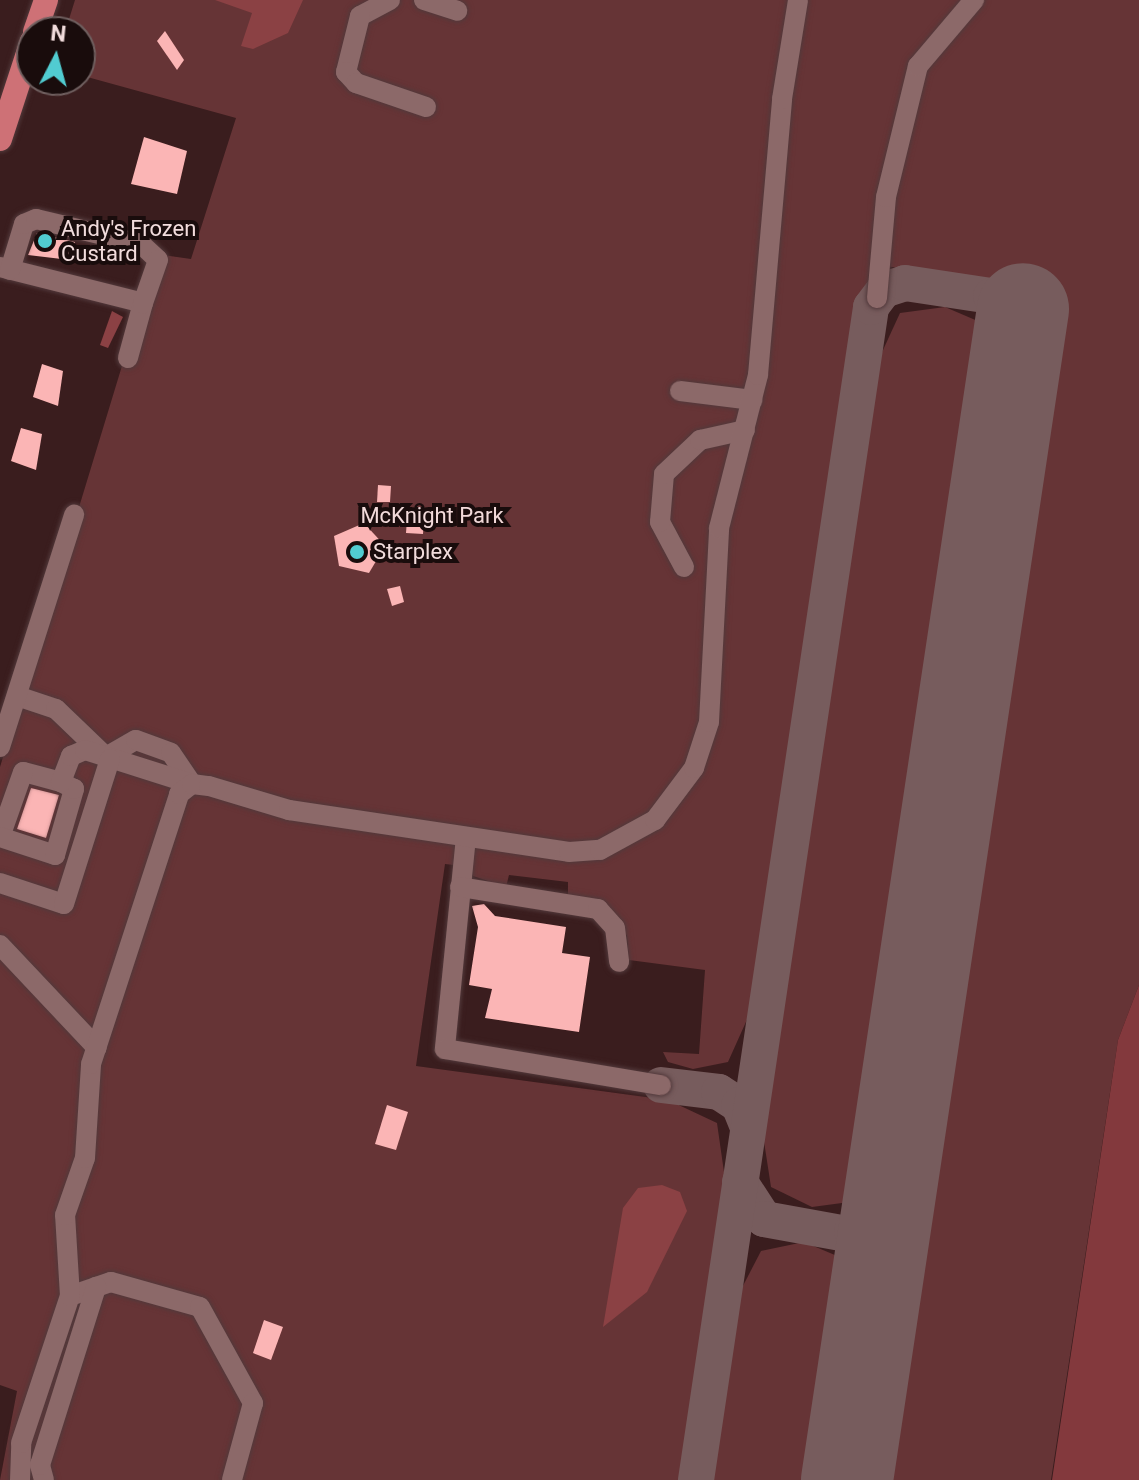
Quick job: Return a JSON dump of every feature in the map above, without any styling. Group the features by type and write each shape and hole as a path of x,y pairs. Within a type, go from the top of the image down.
{"main road":[{"path":"0,139 7,92 16,74"}],"lane":[{"path":"390,0 360,16 345,61 356,83 426,107"},
{"path":"424,0 457,11"},
{"path":"0,883 64,904 108,758 122,742 150,743 171,753 192,784 289,810 466,837 600,850 655,820 676,798 709,722 719,528 752,400 798,0"},
{"path":"877,298 886,197 918,66 974,0"},
{"path":"128,358 158,260 141,244 36,219 24,224 5,268 143,303"},
{"path":"680,391 752,400"},
{"path":"684,567 660,522 664,474 700,440 745,430"},
{"path":"0,747 74,515"},
{"path":"17,696 56,709 108,758"},
{"path":"61,782 71,756 85,750 108,758"},
{"path":"20,1480 21,1443 70,1296 65,1215 85,1158 97,1048 179,794 192,784"},
{"path":"466,837 445,1049 661,1085"},
{"path":"460,887 598,909 615,928 619,962"},
{"path":"0,945 97,1048"},
{"path":"70,1296 96,1287 123,1283 207,1316 255,1412 232,1480"},
{"path":"44,1480 40,1465 96,1287"}],"green space":[{"name":"McKnight Park","path":"75,0 965,0 911,65 889,147 754,1004 728,1062 693,1069 668,1062 663,1052 699,1054 705,970 629,960 627,936 610,907 568,896 568,882 509,875 506,887 473,876 472,867 445,864 416,1066 668,1100 717,1123 727,1193 685,1480 0,1480 17,1391 0,1385 0,767 156,254 191,259 236,118 96,79 96,16 70,16"},
{"path":"981,0 1139,0 1139,985 1118,1040 1051,1480 879,1480 1056,294 880,265 926,69"},
{"path":"945,307 987,325 942,642 857,1201 812,1207 771,1187 761,1122 872,374 900,313"},
{"path":"804,1242 849,1261 816,1480 713,1480 731,1309 761,1251"}],"shaded area":[{"path":"215,0 303,0 288,33 253,49 241,46 252,13"},
{"path":"112,311 123,317 108,348 100,345"},
{"path":"1139,985 1139,1480 1052,1480 1118,1040"},
{"path":"662,1185 680,1192 687,1211 647,1292 603,1327 623,1208 638,1188"}],"building":[{"path":"165,31 184,60 177,70 157,41"},
{"path":"144,137 187,151 177,194 131,184"},
{"path":"37,233 75,242 70,260 28,255"},
{"path":"42,364 63,371 58,406 33,397"},
{"path":"21,428 42,434 36,470 11,461"},
{"path":"378,485 391,486 390,502 377,502"},
{"path":"407,520 424,520 423,534 406,533"},
{"path":"364,523 385,546 369,573 339,566 334,536"},
{"path":"425,546 429,559 412,563 408,551"},
{"path":"400,586 404,602 392,606 387,589"},
{"path":"31,788 59,795 46,838 17,829"},
{"path":"484,904 495,916 566,927 562,953 590,957 579,1032 485,1018 492,989 469,985 478,927 472,906"},
{"path":"387,1105 408,1112 396,1150 375,1144"},
{"path":"264,1320 283,1327 271,1360 253,1353"}],"taxiway":[{"path":"696,1480 871,307 884,290 905,283 991,296 1023,309"},
{"path":"661,1085 719,1092 739,1105 748,1127"},
{"path":"740,1182 764,1219 863,1237 878,1273"},
{"path":"852,1231 878,1219 889,1196"}],"runway":[{"path":"847,1480 1023,309"}],"place":[{"name":"Andy's Frozen Custard","path":"45,241"},
{"name":"Starplex","path":"357,552"}]}
